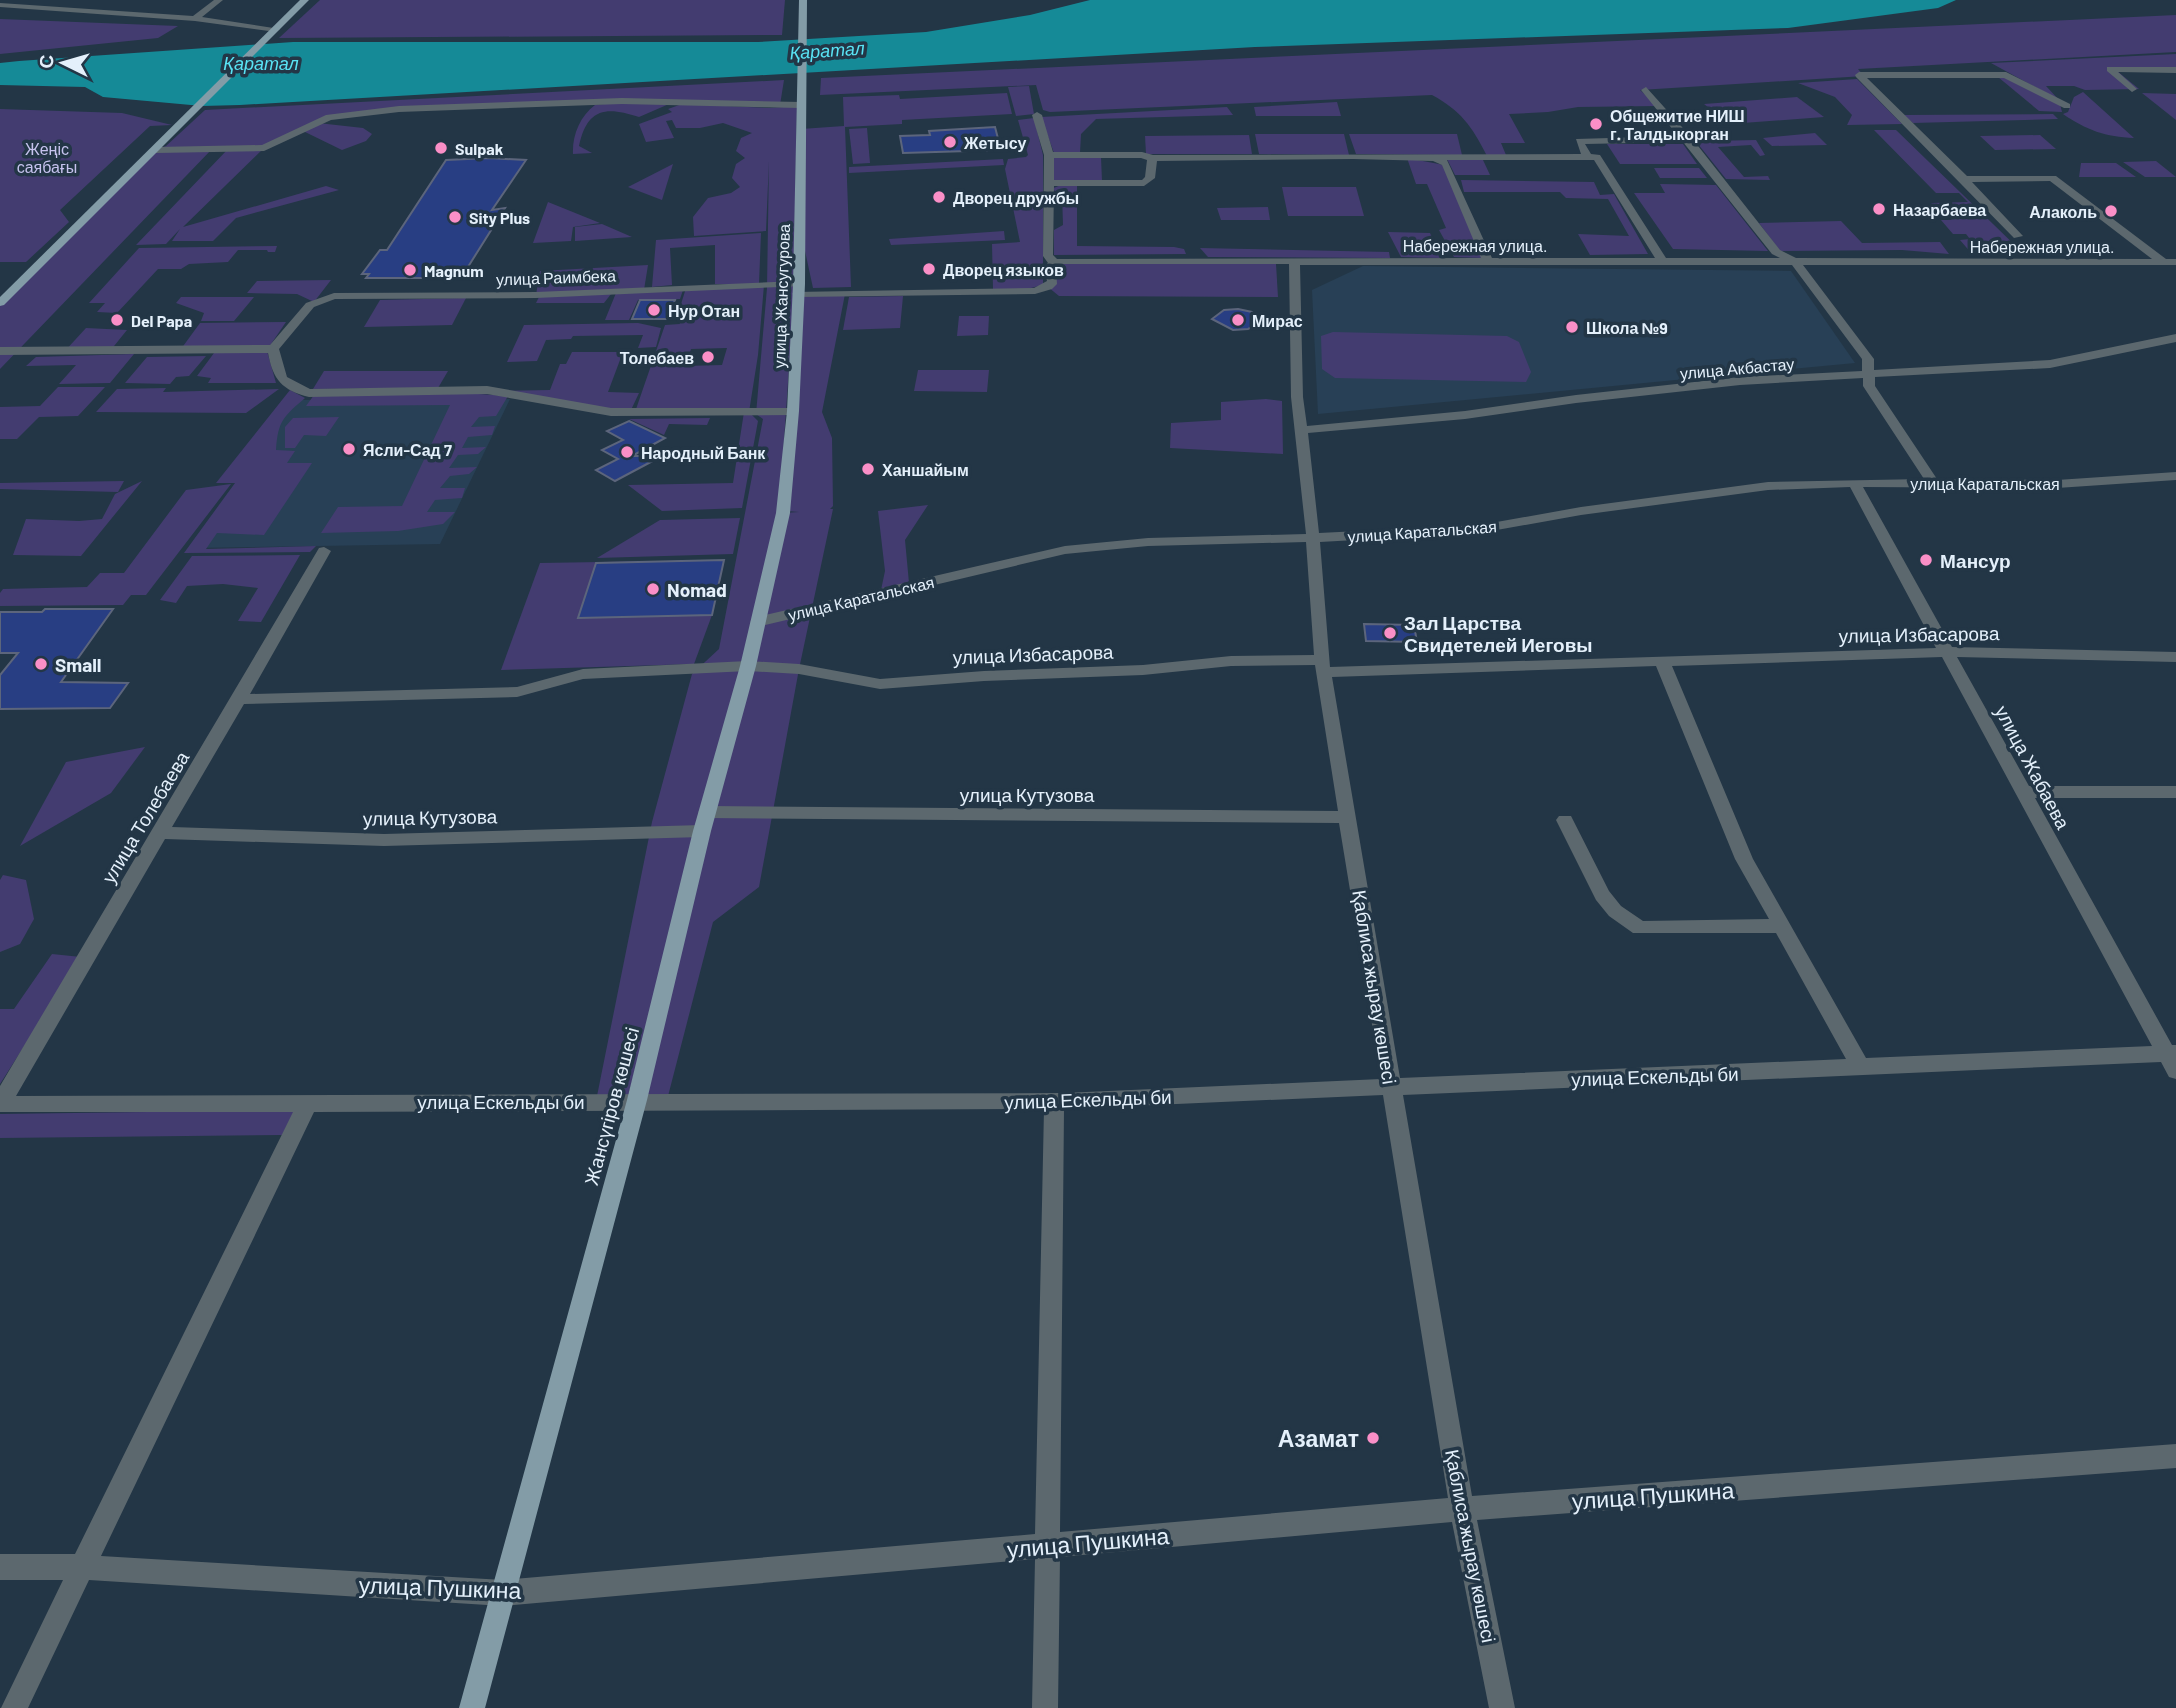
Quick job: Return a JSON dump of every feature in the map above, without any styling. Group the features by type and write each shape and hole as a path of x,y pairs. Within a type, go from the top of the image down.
{"main road":[{"path":"0,303 305,0"},
{"name":"улица Жансугурова","path":"783,513 793,411 799,289 803,0"},
{"name":"Жансүгіров көшесі","path":"472,1708 637,1100 705,822 748,666 783,513"}],"street":[{"path":"195,19 219,0"},
{"path":"0,5 195,19 276,29"},
{"path":"2132,89 2110,69 2176,70"},
{"path":"2018,236 1858,75 2006,75 2067,106"},
{"path":"1646,90 1776,252 1796,262 1868,359 1869,386 1933,483"},
{"path":"156,150 264,148 329,117 399,109 622,101 801,105"},
{"path":"799,289 1035,290 1048,287 1053,282 1050,266 1054,262 1048,256 1049,155 1037,115"},
{"path":"1588,157 1579,141 1688,139"},
{"path":"1049,155 1142,155 1152,159 1597,157 1663,262"},
{"path":"1426,157 1447,163 1488,261"},
{"path":"1048,183 1144,183 1150,178 1152,159"},
{"path":"1964,179 2052,178 2170,262 2176,271"},
{"name":"Қаблиса жырау көшесі","path":"1294,260 1300,430 1313,538 1322,666 1462,1509 1502,1708"},
{"name":"Набережная улица.","path":"1054,262 2170,262"},
{"name":"улица Раимбека","path":"272,349 310,305 334,296 799,289"},
{"name":"улица Акбастау","path":"1300,430 1465,415 1576,399 1740,382 2050,365 2176,338"},
{"path":"0,351 272,349 278,375 287,386 310,393 487,390 611,412 793,411"},
{"name":"улица Каратальская","path":"757,622 1065,550 1148,542 1313,538 1480,529 1581,511 1768,486 1854,483 2057,484 2176,476"},
{"name":"улица Жабаева","path":"1854,483 2022,792 2170,1054 2176,1072"},
{"name":"улица Толебаева","path":"0,1104 324,551"},
{"name":"улица Избасарова","path":"748,666 799,669 880,684 984,676 1143,670 1231,661 1322,666 1662,661 1947,652 2176,657"},
{"path":"1662,661 1744,859 1861,1067"},
{"path":"239,699 517,692 583,674 748,666"},
{"path":"2022,792 2176,792"},
{"name":"улица Кутузова","path":"159,833 384,840 705,822 1347,817"},
{"path":"1565,820 1602,895 1615,911 1639,928 1782,926"},
{"name":"улица Ескельды би","path":"0,1104 637,1100 1054,1101 2170,1054"},
{"path":"1045,1708 1054,1101"},
{"path":"13,1708 308,1102"},
{"name":"улица Пушкина","path":"0,1567 81,1567 502,1593 1462,1509 2176,1456"}],"shaded area":[{"name":"Школа №9","path":"1363,266 1791,271 1855,363 1318,414 1312,290"},
{"path":"510,399 440,544 192,548 291,400"}],"green space":[{"path":"320,0 785,0 782,35 279,38"},
{"path":"2176,15 2176,52 1858,69 1864,76 1640,90 1658,106 1578,107 1509,114 1525,143 1501,143 1506,155 1487,156 1464,120 1432,95 1050,112 1043,110 1036,85 820,95 821,78"},
{"path":"0,19 178,26 158,38 0,54"},
{"path":"2176,54 2176,70 2117,71 2139,89 2085,90 2074,86 2046,86 2059,100 1991,63"},
{"path":"1998,77 2009,77 2060,104 2062,112 2039,111"},
{"path":"1857,79 1902,124 1847,125 1852,115 1835,97 1798,83"},
{"path":"784,80 780,105 669,104 639,117 608,111 600,113 587,124 579,146 592,153 573,154 578,127 595,105 614,103 437,108 332,116 264,148 183,227 326,186 339,190 236,218 213,241 172,241 180,229 166,244 136,245 228,149 212,149 0,369 0,303 156,150 166,146 205,110"},
{"path":"1029,86 1034,114 1016,116 1008,87"},
{"path":"2083,92 2134,138 2097,132 2063,114 2068,112 2074,97"},
{"path":"1007,93 1012,114 902,120 902,124 845,127 851,287 813,288 799,223 801,129 844,126 843,97 899,95 900,99"},
{"path":"2142,93 2176,94 2176,120"},
{"path":"1797,97 1824,117 1729,124 1704,104"},
{"path":"1337,102 1341,116 1256,116 1254,107"},
{"path":"682,104 770,108 797,106 793,310 779,513 737,691 628,1096 596,1101 652,822 692,674 719,649 763,419 756,414 767,288 769,161 766,231 694,236 693,217 708,198 731,193 740,187 732,178 736,164 745,158 736,151 741,138 752,133 723,123 700,128 676,128 672,120 666,121 674,138 646,142 639,124 672,112 668,109"},
{"path":"1227,107 1233,115 1096,119 1081,134 1080,153 1054,153 1041,117"},
{"name":"Жеңіс саябағы","path":"0,109 122,113 172,125 150,126 60,210 69,222 26,262 0,262"},
{"path":"2053,114 2058,119 1913,123 1903,115"},
{"path":"1034,118 1043,155 1043,285 1027,289 993,289 992,244 1020,242 1005,169 1008,159 1028,155 1018,120"},
{"path":"318,123 363,128 372,134 366,141 342,150 303,131"},
{"path":"867,128 870,163 853,164 849,129"},
{"path":"1874,130 1896,130 2025,255 1972,254 1960,240 1970,239 1966,234 1953,234 1941,220 1952,220 1931,203 1968,202 1959,193 1936,193"},
{"path":"1815,133 1827,145 1772,146 1763,138"},
{"path":"1255,134 1344,134 1349,155 1259,154"},
{"path":"1349,134 1457,134 1462,155 1356,154"},
{"path":"1249,135 1252,154 1146,154 1145,136"},
{"path":"2040,135 2056,149 1995,150 1980,136"},
{"path":"1756,140 1765,155 1760,156 1751,145 1718,147 1744,177 1768,176 1770,180 1726,179 1698,144 1711,141"},
{"path":"1607,144 1683,144 1697,164 1620,164"},
{"path":"1053,157 1101,157 1102,181 1053,181"},
{"path":"1407,158 1444,165 1483,258 1454,257 1439,230 1446,228 1427,184 1416,184"},
{"path":"1003,159 1004,165 849,173 849,167"},
{"path":"1447,159 1483,160 1490,175 1455,175"},
{"path":"2156,161 2176,177 2145,177 2123,162"},
{"path":"2081,163 2116,163 2136,177 2079,177"},
{"path":"673,164 662,200 628,187"},
{"path":"1654,168 1699,168 1707,178 1660,178"},
{"path":"1461,180 1594,182 1600,195 1614,194 1648,254 1590,255 1578,234 1629,236 1608,199 1566,198 1560,192 1464,192"},
{"path":"1660,184 1716,185 1768,251 1673,249 1634,193 1665,193"},
{"path":"1061,185 1077,186 1077,246 1174,247 1184,249 1186,254 1054,255 1054,230 1063,225 1062,194 1051,189"},
{"path":"1282,187 1356,187 1364,216 1288,216"},
{"path":"548,202 600,223 573,227 571,241 533,243"},
{"path":"1268,207 1270,220 1221,220 1217,208"},
{"path":"1841,221 1862,243 1940,242 1949,254 1902,250 1780,251 1759,223"},
{"path":"602,224 632,237 575,241 575,227"},
{"path":"1004,231 1005,240 891,245 889,239"},
{"path":"1388,232 1430,233 1441,258 1401,257"},
{"path":"761,233 759,284 715,284 715,245 670,248 672,285 652,287 656,240"},
{"path":"277,246 275,252 238,250 228,262 189,264 181,269 158,269 117,313 97,312 105,303 89,303 139,248"},
{"path":"1200,248 1389,252 1390,258 1208,257"},
{"path":"1132,260 1276,264 1278,297 1059,296 1048,287 1054,262"},
{"path":"648,265 644,290 536,295 540,271"},
{"path":"331,280 314,302 297,294 247,293 257,281"},
{"path":"764,285 758,355 749,412 758,421 742,508 662,511 628,485 733,483 744,412 635,412 665,325 680,324 677,317 686,288","holes":["727,348 722,365 686,366 691,349"]},
{"path":"683,290 680,299 638,300 629,320 605,320 616,293"},
{"path":"611,294 604,303 536,303 539,297"},
{"path":"798,294 845,294 822,412 832,438 833,506 830,509 833,509 799,669 759,887 713,922 667,1100 637,1100 783,513 799,512 787,511"},
{"path":"903,296 900,328 843,330 849,297"},
{"path":"181,297 254,297 234,321 201,321 204,313 176,303"},
{"path":"466,298 452,325 364,327 380,300"},
{"path":"959,316 989,316 988,335 957,336"},
{"path":"286,322 269,347 181,349 200,323"},
{"path":"638,323 661,328 656,347 638,348 643,335 573,336 571,339 546,340 537,361 507,362 524,325"},
{"path":"86,328 127,330 110,351 64,352"},
{"path":"1333,332 1507,336 1519,342 1531,372 1526,382 1335,378 1322,369 1321,336"},
{"path":"267,351 276,383 208,383 211,378 197,376 214,353"},
{"path":"572,352 623,352 608,392 639,393 631,410 601,408 501,391 550,390 560,364 566,364"},
{"path":"134,354 110,383 59,384 76,365 26,366 36,357"},
{"path":"206,356 189,376 176,377 170,384 125,383 147,357"},
{"path":"918,370 989,370 987,392 914,391"},
{"path":"324,371 448,371 438,388 313,389"},
{"path":"58,387 105,387 78,416 39,417 17,439 0,439 0,407 40,406"},
{"path":"166,388 163,392 279,389 246,413 96,412 117,389"},
{"path":"290,390 305,398 283,420 278,432 276,450 295,451 287,463 312,463 264,535 217,533 206,549 316,546 310,552 184,553 235,483 216,483"},
{"path":"465,393 508,396 496,416 479,417 471,427 495,426 492,435 468,437 462,448 486,447 478,454 458,455 449,468 477,467 469,474 450,476 440,488 465,488 462,498 435,500 427,512 455,512 443,524 398,531 321,533 338,507 402,506 450,405 306,406 314,395"},
{"path":"1266,399 1282,401 1283,454 1170,448 1171,423 1221,420 1221,402"},
{"path":"339,417 326,436 304,435 295,448 285,448 285,427 293,418"},
{"path":"710,418 707,425 669,424 664,435 629,419"},
{"path":"124,481 118,492 0,489 0,483"},
{"path":"142,481 81,556 13,555 26,519 102,519 115,494"},
{"path":"231,484 146,595 131,595 123,605 0,606 0,593 3,589 87,587 100,573 124,573 186,490"},
{"path":"928,505 905,540 909,583 881,590 885,571 878,511"},
{"path":"740,518 733,554 597,558 660,520"},
{"path":"300,555 261,622 238,621 258,588 223,584 187,586 176,603 160,600 192,556"},
{"path":"724,560 712,615 694,664 501,670 540,563"},
{"path":"145,747 111,793 20,846 66,762"},
{"path":"3,875 26,880 34,919 20,944 0,952 0,880"},
{"path":"52,954 81,957 0,1084 0,1009 14,1009"},
{"path":"295,1110 282,1135 0,1138 0,1114"}],"water":[{"name":"Қаратал","path":"1090,0 1956,0 1938,8 1788,28 1255,47 240,105 202,106 103,97 85,87 0,85 0,63 19,61 293,42 758,42 926,32 1030,15"}],"building":[{"name":"Жетысу","path":"995,127 1001,150 903,153 900,136 930,135 929,131"},
{"name":"Sity Plus","path":"446,160 526,160 492,210 505,208 461,278 366,278 369,274 362,274 380,250 387,250"},
{"name":"Нур Отан","path":"640,300 675,300 668,319 632,319"},
{"name":"Мирас","path":"1224,310 1252,312 1262,322 1248,329 1233,330 1212,319"},
{"name":"Народный Банк","path":"629,421 665,438 632,456 662,456 615,481 596,470 618,459 602,450 623,440 607,431"},
{"name":"Nomad","path":"724,560 712,615 578,618 596,563"},
{"name":"Small","path":"45,609 113,609 61,682 128,683 110,708 0,709 0,675 18,653 0,653 0,612 42,612"},
{"name":"Зал Царства Свидетелей Иеговы","path":"1364,624 1414,625 1417,642 1366,641"}],"place":[{"name":"Общежитие НИШ г. Талдыкорган","path":"1596,124"},
{"name":"Жетысу","path":"950,142"},
{"name":"Sulpak","path":"441,148"},
{"name":"Дворец дружбы","path":"939,197"},
{"name":"Назарбаева","path":"1879,209"},
{"name":"Алаколь","path":"2111,211"},
{"name":"Sity Plus","path":"455,217"},
{"name":"Дворец языков","path":"929,269"},
{"name":"Magnum","path":"410,270"},
{"name":"Нур Отан","path":"654,310"},
{"name":"Del Papa","path":"117,320"},
{"name":"Мирас","path":"1238,320"},
{"name":"Школа №9","path":"1572,327"},
{"name":"Толебаев","path":"708,357"},
{"name":"Ясли-Сад 7","path":"349,449"},
{"name":"Народный Банк","path":"627,452"},
{"name":"Ханшайым","path":"868,469"},
{"name":"Мансур","path":"1926,560"},
{"name":"Nomad","path":"653,589"},
{"name":"Зал Царства Свидетелей Иеговы","path":"1390,633"},
{"name":"Small","path":"41,664"},
{"name":"Азамат","path":"1373,1438"}]}
